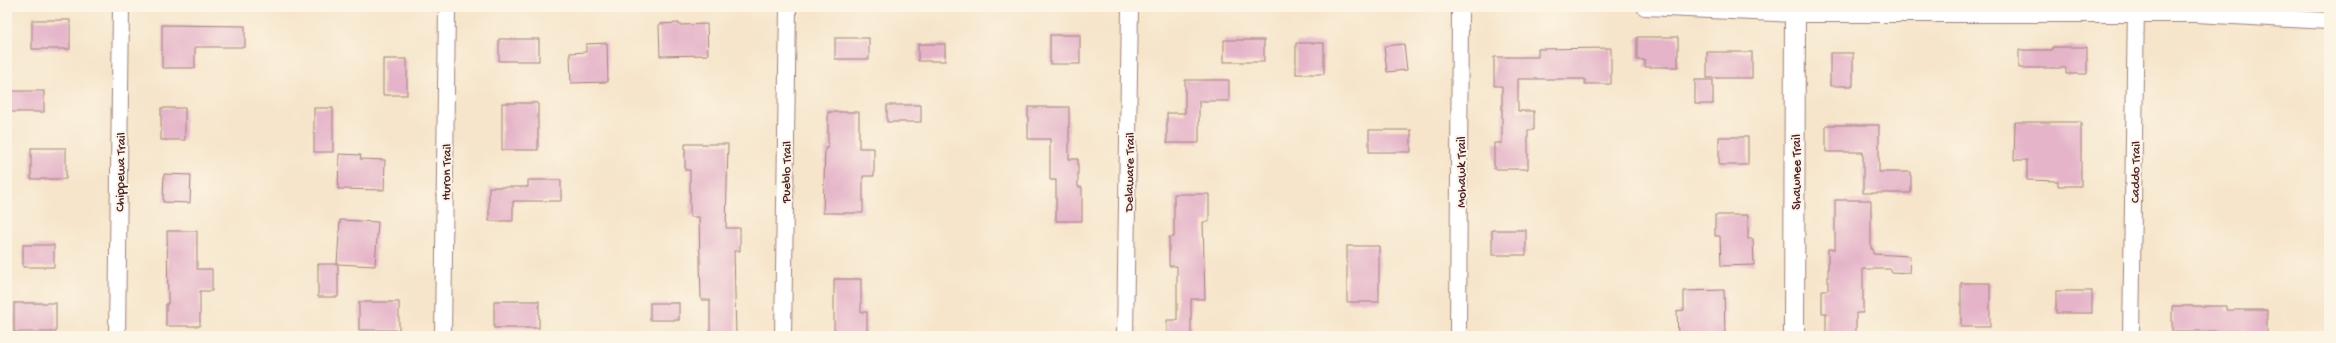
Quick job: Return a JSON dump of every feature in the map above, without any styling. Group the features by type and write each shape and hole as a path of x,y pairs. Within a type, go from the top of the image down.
{"street":[{"name":"Chippewa Trail","path":"117,336 121,7"},
{"name":"Huron Trail","path":"443,336 447,7"},
{"name":"Pueblo Trail","path":"783,336 788,7"},
{"name":"Delaware Trail","path":"1125,336 1130,7"},
{"name":"Mohawk Trail","path":"1458,336 1460,7"},
{"path":"1645,7 1795,10 2136,11 2329,20"},
{"name":"Shawnee Trail","path":"1794,336 1795,10"},
{"name":"Caddo Trail","path":"2131,336 2136,11"}],"building":[{"path":"32,20 70,20 70,49 32,49"},
{"path":"679,23 679,25 707,24 708,55 660,56 659,24"},
{"path":"162,25 245,26 245,47 195,47 195,68 162,68"},
{"path":"1050,35 1080,35 1080,64 1050,64"},
{"path":"1637,37 1678,37 1678,67 1645,67 1645,60 1637,60"},
{"path":"835,38 869,38 869,59 835,59"},
{"path":"499,39 539,39 539,61 499,61"},
{"path":"1224,40 1264,40 1264,62 1224,62"},
{"path":"607,43 608,82 571,83 570,53 586,52 586,44"},
{"path":"1296,43 1324,43 1324,74 1296,74"},
{"path":"918,44 945,44 945,61 918,61"},
{"path":"1404,44 1407,70 1387,72 1384,46"},
{"path":"2052,47 2087,47 2087,74 2066,74 2066,68 2019,68 2019,50 2052,50"},
{"path":"1611,48 1611,84 1585,84 1585,79 1518,79 1518,111 1534,111 1534,130 1528,130 1528,169 1494,169 1494,143 1502,143 1502,86 1494,86 1494,57 1538,57 1538,49"},
{"path":"1707,52 1752,52 1752,78 1707,78"},
{"path":"1830,53 1853,53 1853,86 1830,86"},
{"path":"383,59 407,59 407,95 383,95"},
{"path":"1185,80 1229,80 1229,101 1199,101 1199,143 1167,143 1167,113 1185,113"},
{"path":"1695,80 1713,80 1713,104 1695,104"},
{"path":"10,91 44,91 44,112 10,112"},
{"path":"502,103 538,103 538,150 502,150"},
{"path":"887,105 921,105 921,122 887,122"},
{"path":"1028,107 1069,107 1069,159 1078,159 1078,187 1082,187 1082,221 1056,221 1056,180 1050,180 1050,139 1028,139"},
{"path":"161,108 185,108 185,140 161,140"},
{"path":"314,108 333,108 333,152 314,152"},
{"path":"828,112 859,112 859,148 874,148 874,176 863,176 863,213 823,213 825,148 828,148"},
{"path":"2015,122 2081,122 2081,186 2058,186 2058,181 2027,180 2027,160 2014,160"},
{"path":"1826,125 1879,125 1879,172 1911,172 1911,193 1863,193 1863,152 1826,152"},
{"path":"1369,130 1411,130 1411,152 1369,152"},
{"path":"1719,137 1748,137 1748,165 1719,165"},
{"path":"685,144 728,144 726,228 740,228 740,251 734,251 736,336 710,336 710,300 701,300 699,217 690,217 690,170 685,170"},
{"path":"31,148 66,148 66,179 31,179"},
{"path":"339,154 361,155 360,159 385,160 384,190 338,189"},
{"path":"164,174 191,175 190,203 163,202"},
{"path":"528,180 561,180 561,201 513,201 513,221 489,221 489,187 528,187"},
{"path":"1174,194 1209,194 1209,222 1203,222 1205,299 1191,299 1191,336 1167,336 1167,320 1177,320 1177,266 1169,266 1169,237 1174,237"},
{"path":"1835,200 1871,200 1871,249 1873,249 1873,254 1910,256 1909,273 1891,272 1891,269 1863,269 1863,313 1856,313 1856,336 1826,336 1826,313 1822,313 1822,290 1828,290 1828,249 1835,249"},
{"path":"1715,215 1748,215 1748,239 1753,239 1754,265 1721,266 1720,236 1715,236"},
{"path":"340,220 378,222 375,266 338,264 338,297 318,297 318,264 337,264"},
{"path":"1492,230 1526,230 1526,255 1492,255"},
{"path":"167,231 197,231 197,269 212,269 212,291 200,291 200,326 166,326 166,304 168,304"},
{"path":"23,245 54,245 54,267 23,267"},
{"path":"1347,246 1379,246 1379,302 1347,302"},
{"path":"834,279 861,279 861,312 867,312 867,336 834,336"},
{"path":"1961,283 1990,283 1990,327 1961,327"},
{"path":"1724,290 1725,336 1678,336 1677,311 1684,310 1684,291"},
{"path":"2056,291 2092,291 2092,313 2056,313"},
{"path":"494,301 539,301 539,328 494,328"},
{"path":"359,302 399,302 399,330 359,330"},
{"path":"14,303 56,303 56,332 14,332"},
{"path":"650,303 679,303 679,320 650,320"},
{"path":"2172,306 2226,306 2226,310 2267,310 2267,336 2240,336 2240,331 2172,331"}]}
